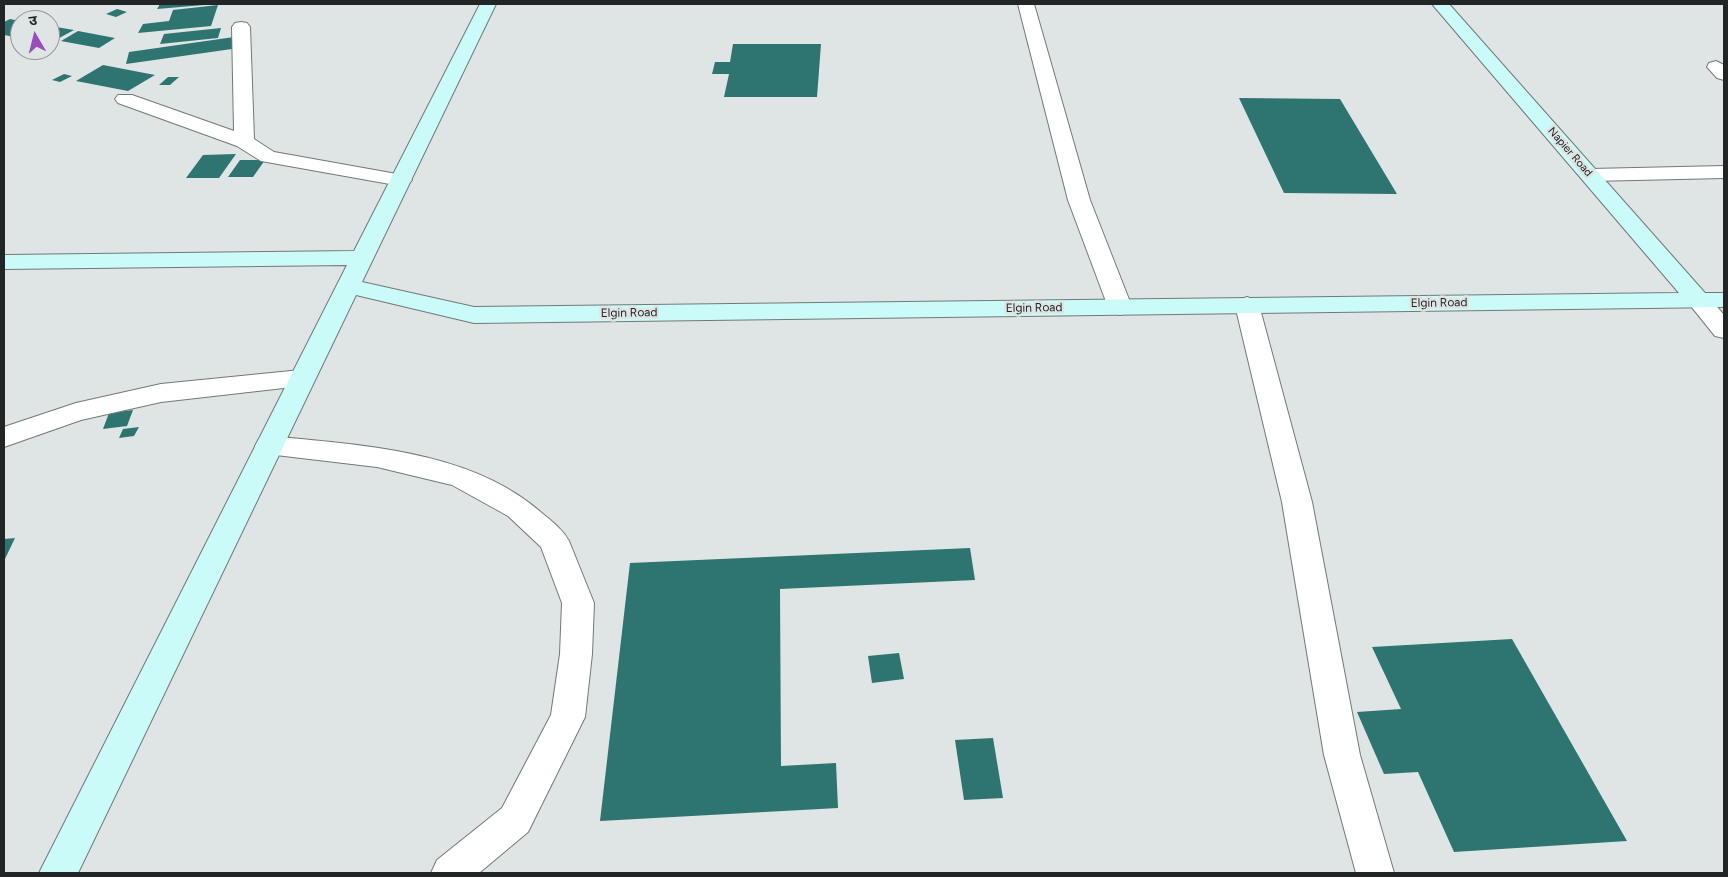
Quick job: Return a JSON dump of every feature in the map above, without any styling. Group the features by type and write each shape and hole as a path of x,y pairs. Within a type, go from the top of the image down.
{"street":[{"path":"58,873 488,4"},
{"path":"1026,4 1079,200 1120,307"},
{"name":"Napier Road","path":"1440,4 1698,300"},
{"path":"241,27 244,142"},
{"path":"125,99 244,142 268,157 400,180"},
{"path":"1591,175 1724,172"},
{"path":"4,262 362,258"},
{"name":"Elgin Road","path":"347,286 474,315 1724,300"},
{"path":"1698,300 1724,330"},
{"path":"1247,305 1297,502 1342,755 1375,873"},
{"path":"4,437 76,412 161,393 301,379"},
{"path":"269,446 377,457 460,477 518,508 554,541 578,603 576,654 568,717 515,820 450,873"}],"building":[{"path":"160,4 204,4 204,5 157,9"},
{"path":"218,5 211,26 138,33 143,24 169,21 173,10"},
{"path":"117,9 127,12 116,17 106,14"},
{"path":"10,19 10,36 4,35 4,22"},
{"path":"60,28 74,30 60,38"},
{"path":"221,28 218,38 160,44 164,34"},
{"path":"78,31 115,38 99,48 61,41"},
{"path":"234,37 232,49 126,64 129,52"},
{"path":"733,44 821,44 817,97 724,97 729,74 712,74 715,62 730,62"},
{"path":"103,65 155,75 128,91 76,81"},
{"path":"64,74 72,76 60,82 52,80"},
{"path":"168,77 179,77 170,85 159,85"},
{"path":"1239,98 1340,99 1397,194 1284,193"},
{"path":"236,154 219,178 186,178 203,155"},
{"path":"240,160 265,160 253,177 228,177"},
{"path":"133,410 127,426 103,429 109,413"},
{"path":"139,427 134,436 119,438 123,429"},
{"path":"15,538 4,561 4,539"},
{"path":"970,548 975,580 780,589 781,766 836,763 838,808 600,821 630,563"},
{"path":"1512,639 1627,841 1454,852 1418,772 1384,774 1357,712 1401,709 1372,647"},
{"path":"899,653 904,679 872,683 868,656"},
{"path":"993,738 1003,798 964,800 955,740"}]}
